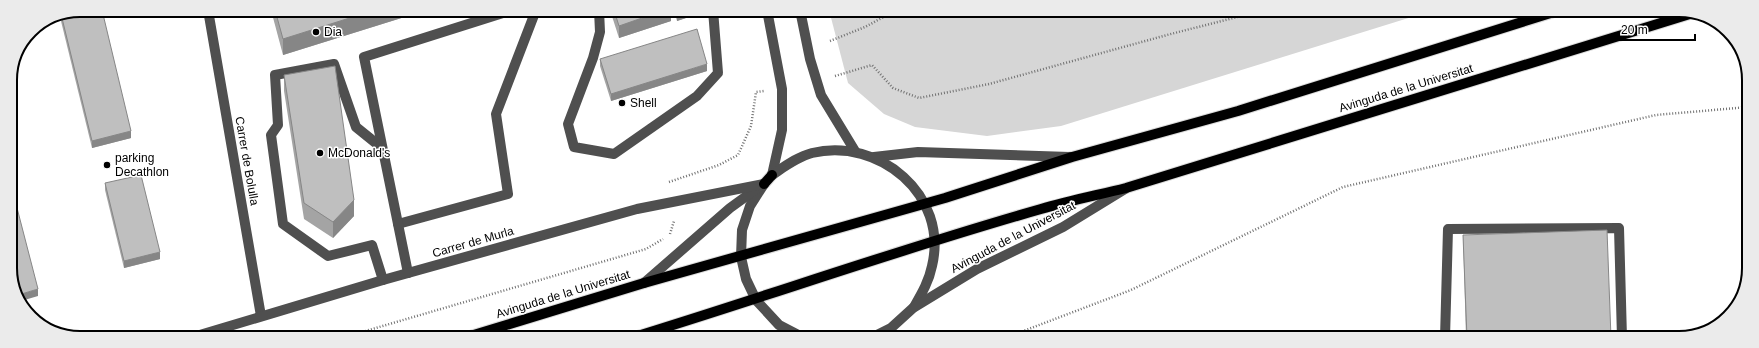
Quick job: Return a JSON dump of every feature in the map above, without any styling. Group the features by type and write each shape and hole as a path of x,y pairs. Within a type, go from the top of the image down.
{"main road":[{"name":"Avinguda de la Universitat","path":"490,331 644,283 741,257 924,204 1072,157 1238,111 1538,17"},
{"name":"Avinguda de la Universitat","path":"654,331 756,300 934,241 1042,209 1126,188 1680,17"},
{"name":"Avinguda de la Universitat","path":"764,184 772,175"}],"street":[{"name":"Carrer de Bolulla","path":"209,17 261,316"},
{"path":"408,273 364,57 490,17"},
{"path":"398,224 508,194 496,114 533,17"},
{"path":"599,17 600,32 593,58 568,124 574,147 614,154 697,96 718,73 714,17"},
{"path":"768,17 782,89 782,130 772,175"},
{"path":"801,17 810,59 821,96 855,151"},
{"path":"382,148 356,127 334,64 274,75 278,125 271,135 283,224 328,256 372,245 383,280"},
{"name":"Avinguda de la Universitat","path":"772,175 790,162 811,154 833,150 855,151 874,157 895,168 912,184 924,204 932,222 934,241 931,271 925,288 912,308"},
{"name":"Avinguda de la Universitat","path":"874,157 918,152 1072,157"},
{"name":"Carrer de Murla","path":"212,331 383,280 637,209 764,184"},
{"name":"Avinguda de la Universitat","path":"764,184 750,206 742,230 741,257 746,279 756,300 779,325 791,331"},
{"name":"Avinguda de la Universitat","path":"644,283 730,208 764,184"},
{"name":"Avinguda de la Universitat","path":"885,331 891,328 912,308 977,269 1063,227 1126,188"},
{"path":"1445,331 1448,229 1619,228 1622,331"}],"path":[{"path":"830,41 865,27 884,17"},
{"path":"1023,331 1131,290 1344,187 1656,115 1742,108"}],"shaded area":[{"path":"831,17 1412,17 1061,126 987,136 915,127 884,114 848,83"}],"building":[{"path":"104,17 131,131 92,141 62,20 68,18"},
{"path":"277,17 353,17 283,39"},
{"path":"616,17 645,17 619,26"},
{"path":"697,29 707,64 611,94 600,59"},
{"name":"McDonald's","path":"335,66 354,200 333,222 304,203 284,75"},
{"path":"141,175 160,252 124,261 105,183"},
{"path":"17,208 38,289 22,294 20,288 17,268"},
{"path":"1607,230 1611,331 1467,331 1463,235"}],"place":[{"name":"Dia","path":"316,32"},
{"name":"Shell","path":"622,103"},
{"name":"McDonald's","path":"320,153"},
{"name":"parking Decathlon","path":"107,165"}]}
